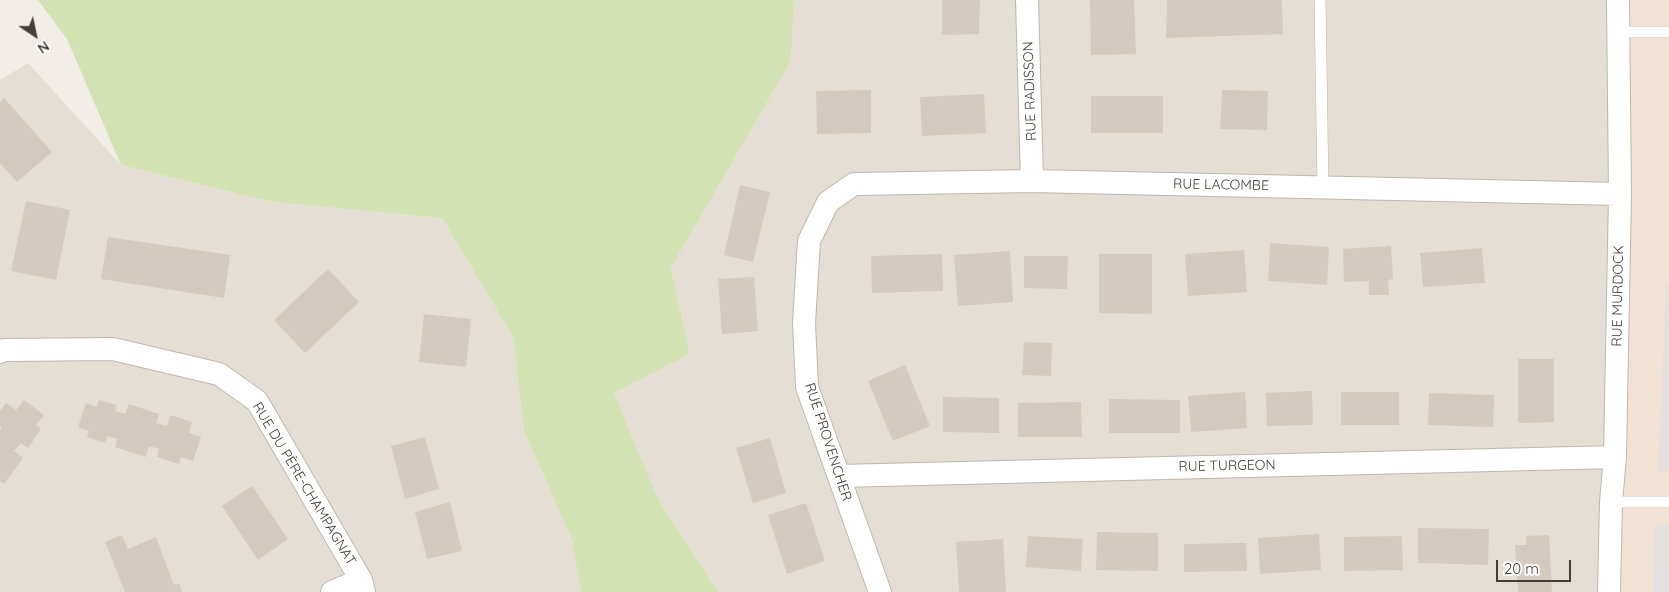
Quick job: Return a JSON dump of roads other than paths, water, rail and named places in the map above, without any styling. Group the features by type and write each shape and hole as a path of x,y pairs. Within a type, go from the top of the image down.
{"street":[{"name":"RUE RADISSON","path":"1027,0 1032,181"},
{"name":"RUE MURDOCK","path":"1610,592 1611,502 1615,457 1620,194 1618,0"},
{"name":"RUE LACOMBE","path":"828,202 854,184 1032,181 1620,194"},
{"name":"RUE PROVENCHER","path":"828,202 808,241 804,323 807,387 880,592"},
{"name":"RUE DU PÈRE-CHAMPAGNAT","path":"0,352 4,350 113,349 219,374 257,401 363,586"},
{"name":"RUE TURGEON","path":"839,476 1615,457"},
{"path":"332,592 363,586"}],"lane":[{"path":"1320,0 1323,187"},
{"path":"1618,32 1669,32"},
{"path":"1611,502 1669,502"}]}
